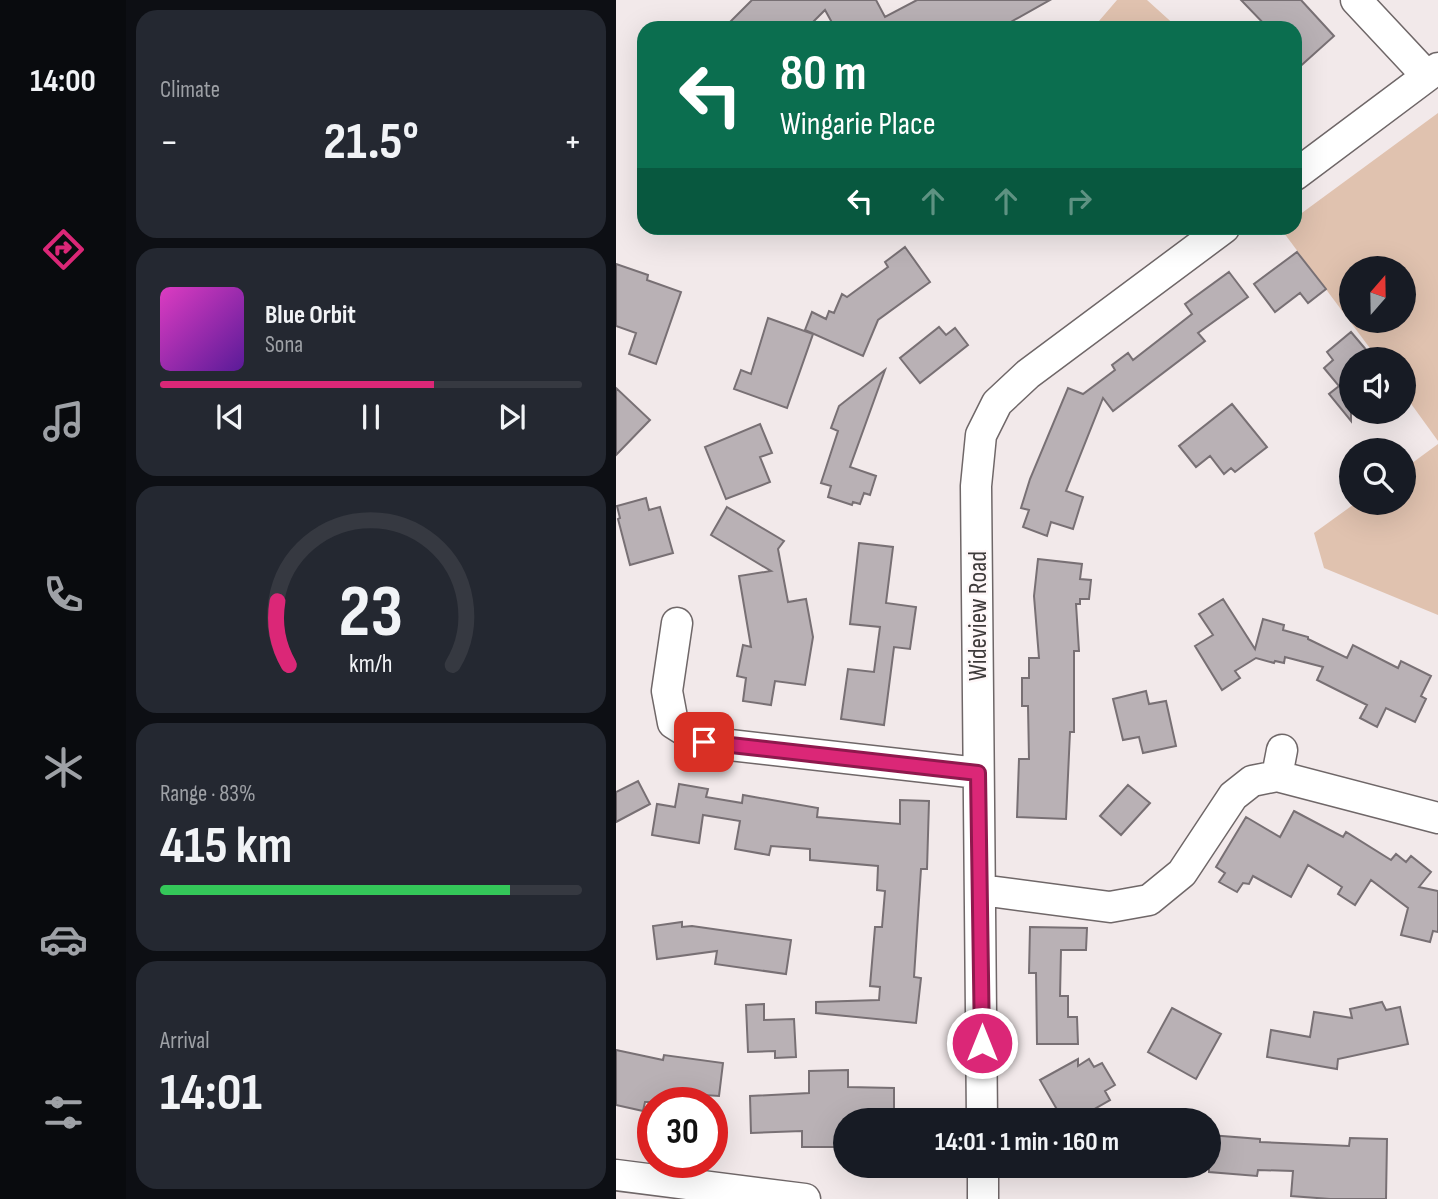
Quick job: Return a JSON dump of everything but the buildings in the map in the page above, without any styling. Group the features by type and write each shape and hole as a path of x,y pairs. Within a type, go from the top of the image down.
{"street":[{"path":"1302,170 1433,72 1356,0"},
{"name":"Wideview Road","path":"982,1108 976,486 981,435 997,403 1028,374 1215,235"},
{"path":"677,623 667,691 673,723 704,742 978,773"},
{"path":"981,890 1110,907 1149,900 1182,873 1233,796 1279,763 1438,818"},
{"path":"616,1175 789,1198"},
{"path":"983,1178 983,1199"}],"shaded area":[{"path":"1117,0 1147,0 1170,21 1099,21"},
{"path":"1438,113 1438,441 1416,411 1416,347 1369,347 1359,333 1416,333 1416,256 1339,256 1339,307 1285,235 1302,235 1302,213"},
{"path":"1438,444 1438,615 1324,568 1314,533 1339,515 1416,515 1416,460"}],"route":[{"path":"704,742 978,773 982,1043"}]}
